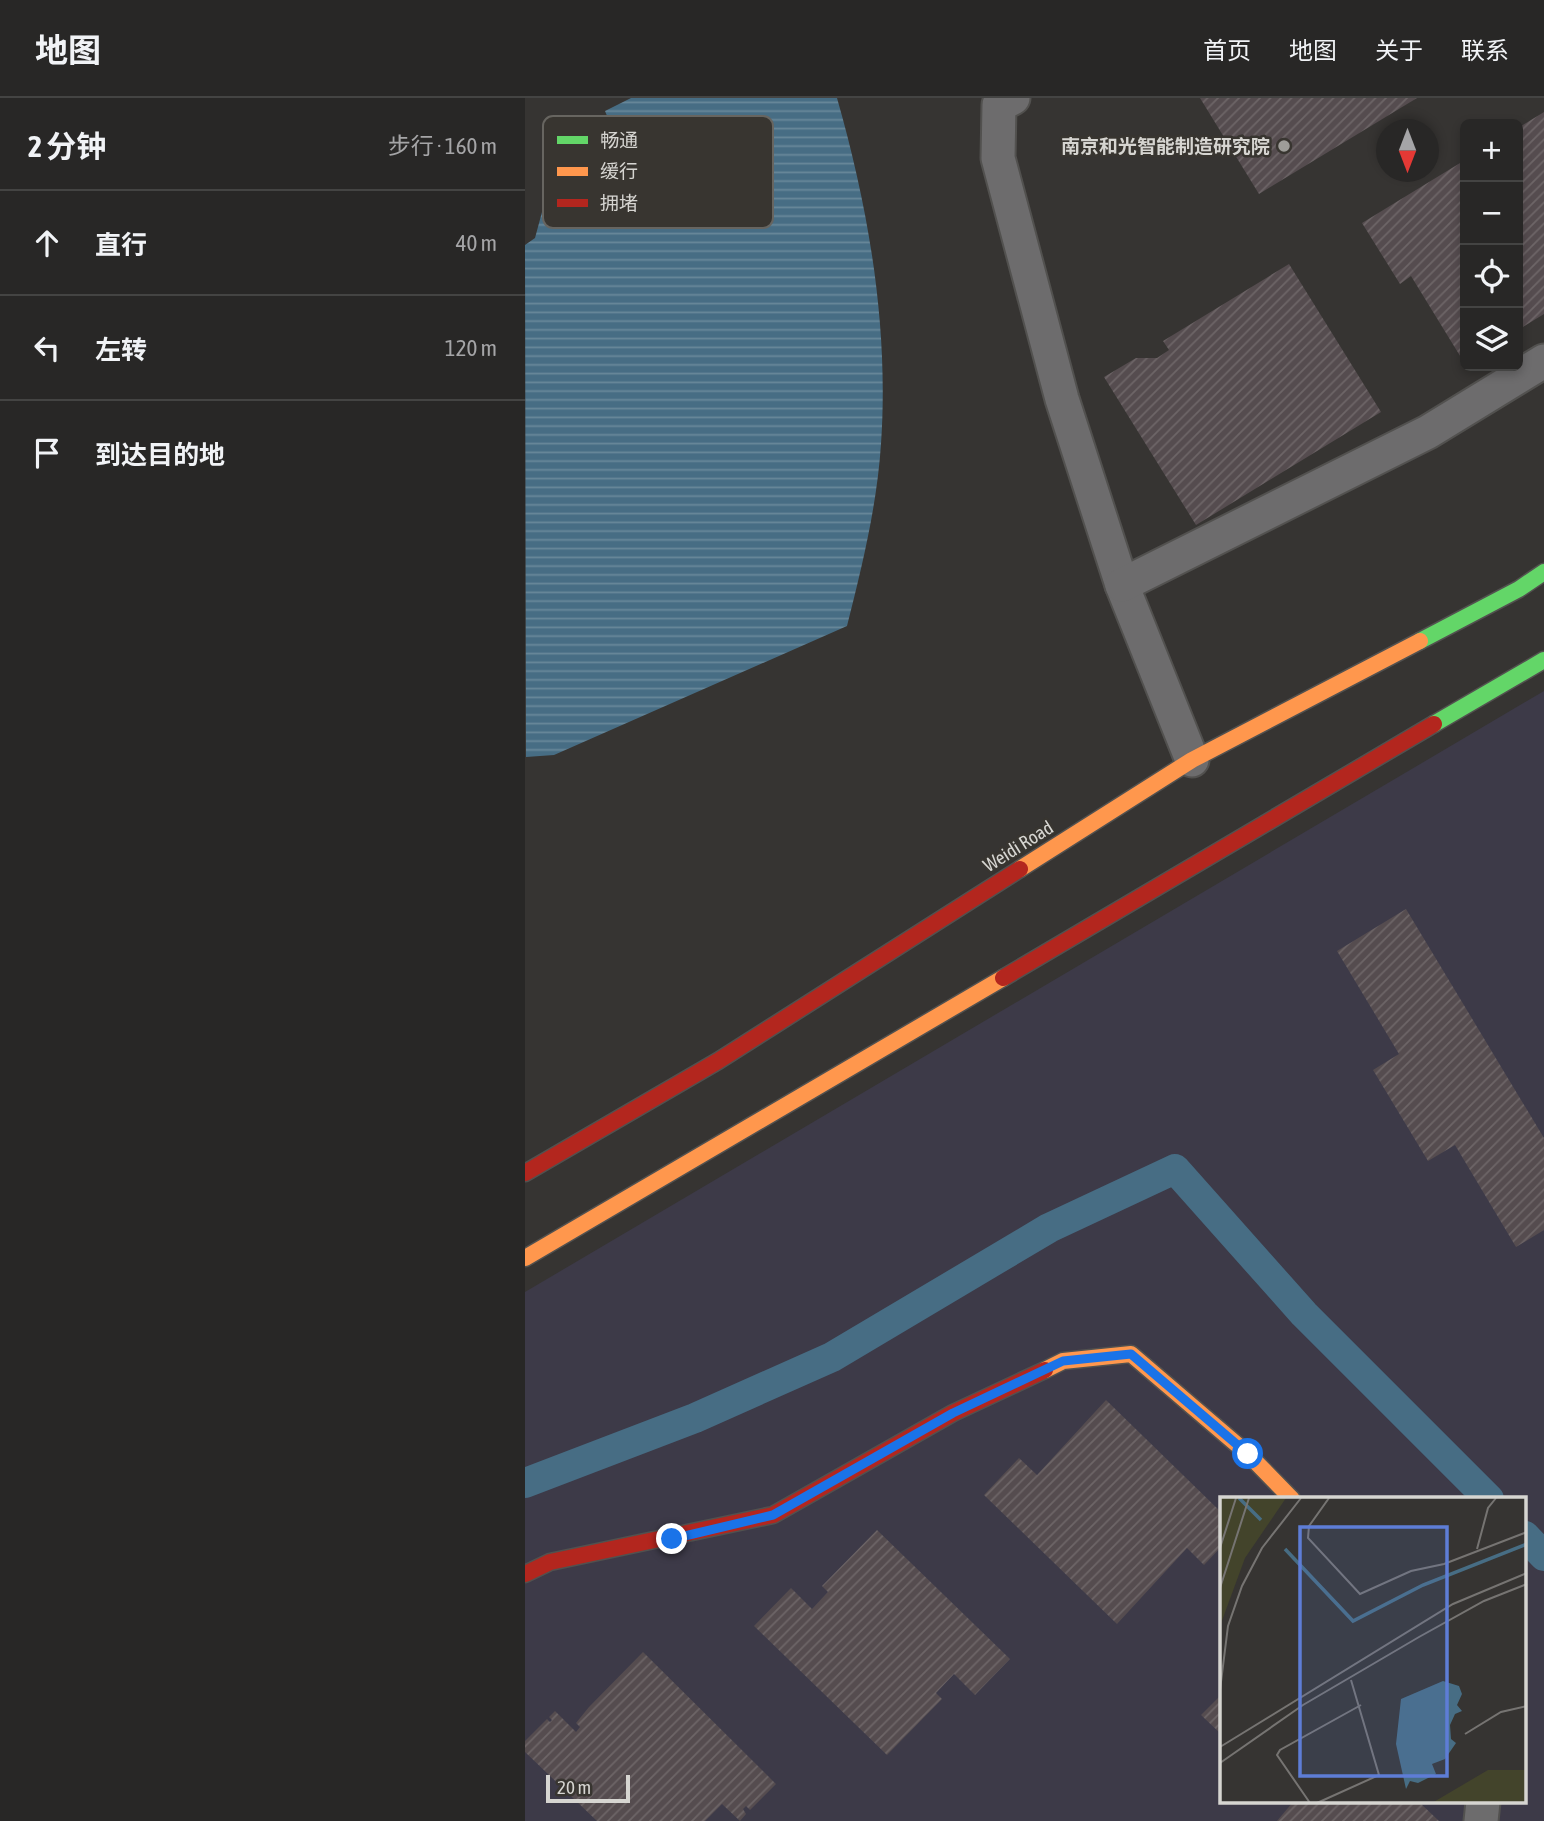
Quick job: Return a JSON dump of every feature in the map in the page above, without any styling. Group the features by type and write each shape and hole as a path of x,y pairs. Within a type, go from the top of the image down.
{"main road":[{"name":"Weidi Road","path":"525,1173 717,1061 1192,760 1507,595 1544,572"},
{"path":"525,1258 1544,660"},
{"path":"525,1574 550,1562 672,1539 773,1515 953,1413 1063,1361 1131,1354 1248,1454 1290,1497"}],"street":[{"path":"1013,98 999,105 998,158 1062,399 1122,585 1192,760"},
{"path":"1122,585 1428,432 1544,361"}],"shaded area":[{"path":"1544,691 1544,1821 525,1821 525,1292"}],"water":[{"path":"631,98 837,98 859,183 879,313 883,400 876,490 847,626 554,755 526,757 525,245 535,238 543,212 543,228 773,228 773,116 607,116 605,111"}],"building":[{"name":"南京和光智能制造研究院","path":"1200,98 1417,98 1382,119 1376,119 1376,123 1259,194"},
{"path":"1544,112 1544,314 1523,327 1523,182 1523,125"},
{"path":"1460,163 1460,356 1411,276 1400,284 1362,223 1429,182 1439,182 1439,176"},
{"path":"1289,264 1381,412 1196,525 1104,377 1136,358 1157,358 1169,350 1163,341"},
{"path":"1406,909 1544,1138 1544,1230 1516,1247 1455,1145 1428,1161 1373,1070 1399,1054 1337,951"},
{"path":"1106,1400 1220,1511 1220,1548 1204,1565 1187,1548 1117,1624 984,1495 1019,1458 1037,1475"},
{"path":"877,1530 1010,1659 975,1695 954,1674 936,1693 942,1699 887,1755 754,1626 791,1588 812,1609 828,1592 822,1586"},
{"path":"643,1652 776,1784 750,1810 746,1806 743,1809 746,1814 740,1821 722,1804 705,1821 597,1821 525,1752 525,1741 547,1719 550,1722 552,1720 549,1717 555,1711 576,1732 580,1727 576,1723 589,1707"},
{"path":"1220,1696 1220,1733 1201,1715"},
{"path":"1291,1804 1421,1804 1439,1821 1277,1821"}],"waterway":[{"path":"525,1483 695,1418 832,1357 1049,1228 1175,1169 1304,1314 1487,1497"},
{"path":"1527,1538 1544,1556"}],"traffic: fast":[{"path":"1420,641 1519,589 1544,572"},
{"path":"1434,724 1544,660"}],"traffic: slow":[{"path":"1020,869 1192,760 1420,641"},
{"path":"525,1258 1003,978"},
{"path":"1045,1370 1063,1361 1131,1354 1248,1454 1290,1497"}],"traffic: jam":[{"path":"1003,978 1434,724"},
{"path":"525,1173 718,1061 1020,869"},
{"path":"525,1574 550,1562 773,1515 953,1413 1045,1370"}],"place":[{"name":"南京和光智能制造研究院","path":"1284,146"}],"route":[{"path":"672,1539 773,1515 953,1413 1063,1361 1131,1354 1248,1454"}]}
